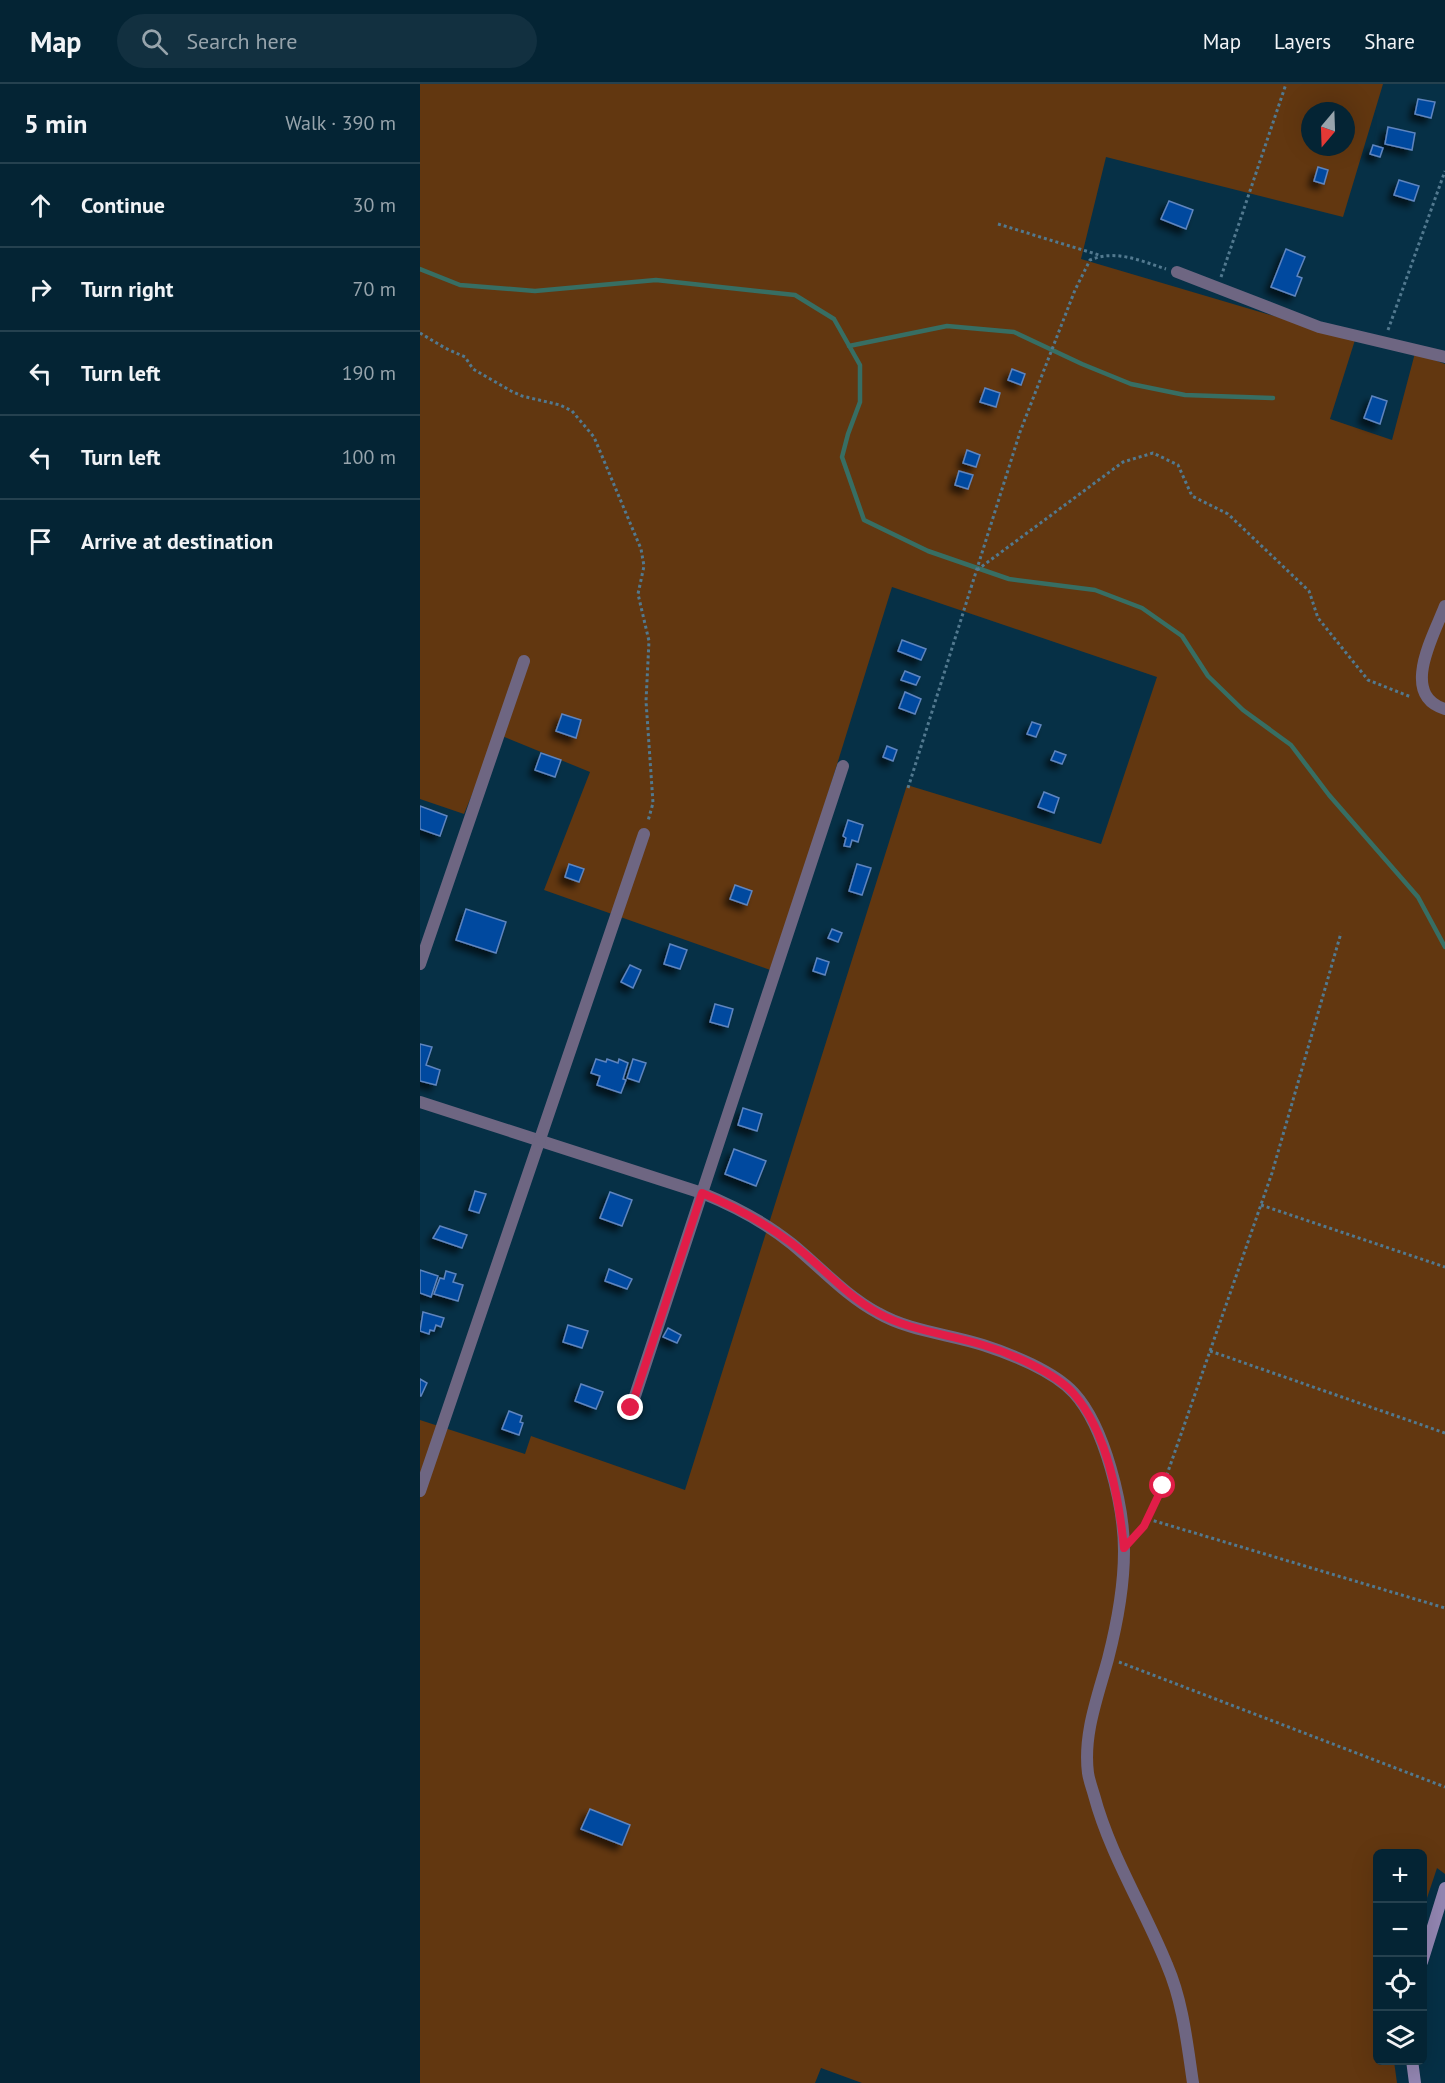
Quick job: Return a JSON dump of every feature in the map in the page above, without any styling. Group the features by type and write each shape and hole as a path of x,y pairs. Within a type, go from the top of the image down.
{"street":[{"path":"1177,272 1319,327 1445,357"},
{"path":"1445,606 1421,670 1423,691 1438,707 1445,709"},
{"path":"420,964 524,661"},
{"path":"631,1408 843,766"},
{"path":"420,1491 644,834"},
{"path":"420,1102 702,1193 742,1211 790,1242 879,1314 985,1345 1050,1374 1074,1393 1090,1416 1112,1474 1124,1548 1123,1586 1108,1658 1095,1702 1089,1739 1088,1772 1100,1815 1120,1866 1168,1968 1181,2010 1193,2083"},
{"path":"1424,1957 1445,1888"},
{"path":"1413,2065 1415,2083"}],"path":[{"path":"1218,288 1286,84"},
{"path":"1384,343 1445,171"},
{"path":"998,224 1101,255 1118,255 1177,272"},
{"path":"908,788 1020,432 1075,290 1090,260 1101,255"},
{"path":"420,333 465,357 473,369 511,391 560,405 572,411 594,437 641,549 644,566 639,594 649,641 646,701 653,803 644,834"},
{"path":"976,570 1123,462 1153,453 1178,465 1192,496 1228,514 1309,591 1318,618 1368,680 1414,698"},
{"path":"1124,1548 1144,1526 1163,1486 1261,1205 1341,933"},
{"path":"1261,1205 1445,1267"},
{"path":"1210,1351 1445,1433"},
{"path":"1148,1518 1445,1608"},
{"path":"1108,1658 1445,1787"}],"shaded area":[{"path":"420,84 1383,84 1343,217 1106,157 1081,259 1355,340 1330,419 1392,440 1415,353 1445,364 1445,1874 1437,1868 1427,1898 1427,1849 1373,1849 1373,2065 1395,2065 1397,2083 862,2083 821,2068 815,2083 420,2083 420,1420 525,1454 531,1436 685,1490 907,785 1101,844 1157,677 892,587 773,971 544,890 590,772 497,734 464,814 420,799"}],"building":[{"path":"1418,99 1435,102 1431,118 1415,114"},
{"path":"1388,127 1415,133 1412,150 1385,144"},
{"path":"1373,145 1383,148 1380,157 1370,154"},
{"path":"1318,167 1328,170 1324,184 1314,181"},
{"path":"1399,180 1419,186 1414,201 1394,195"},
{"path":"1169,201 1193,210 1186,229 1161,219"},
{"path":"1286,249 1305,257 1297,276 1302,278 1295,296 1271,287"},
{"path":"1012,369 1025,374 1021,385 1008,380"},
{"path":"985,388 1000,393 996,407 980,402"},
{"path":"1372,396 1387,401 1380,424 1364,418"},
{"path":"967,450 980,455 976,467 963,463"},
{"path":"959,471 973,475 968,489 955,485"},
{"path":"902,640 926,649 921,660 898,651"},
{"path":"905,671 920,677 916,685 901,680"},
{"path":"905,692 921,699 915,714 899,708"},
{"path":"562,714 581,720 576,738 556,731"},
{"path":"1032,722 1041,725 1036,737 1027,734"},
{"path":"887,746 897,750 893,761 883,757"},
{"path":"1055,751 1066,755 1062,764 1051,760"},
{"path":"541,753 561,760 555,777 535,770"},
{"path":"1044,792 1059,798 1054,813 1038,807"},
{"path":"420,806 447,816 440,836 420,829"},
{"path":"848,820 863,825 858,842 852,840 850,847 844,846 846,838 843,836"},
{"path":"569,864 584,869 579,882 565,877"},
{"path":"857,864 871,868 862,895 849,891"},
{"path":"735,885 752,891 747,905 730,899"},
{"path":"466,909 506,922 496,953 456,940"},
{"path":"832,929 842,933 838,942 828,938"},
{"path":"670,944 687,950 680,969 664,964"},
{"path":"817,958 829,962 825,975 813,971"},
{"path":"630,965 641,970 633,988 621,982"},
{"path":"715,1004 733,1009 728,1027 710,1022"},
{"path":"420,1044 432,1047 426,1065 440,1070 436,1085 420,1081"},
{"path":"596,1059 606,1062 607,1059 618,1063 619,1059 628,1063 623,1079 626,1080 621,1093 597,1085 600,1076 591,1073"},
{"path":"633,1059 646,1063 639,1082 627,1078"},
{"path":"743,1108 762,1114 757,1131 738,1125"},
{"path":"734,1149 766,1161 756,1186 725,1174"},
{"path":"475,1191 486,1194 479,1213 469,1210"},
{"path":"610,1192 632,1200 622,1226 600,1218"},
{"path":"440,1226 467,1235 462,1248 433,1238"},
{"path":"609,1269 632,1279 627,1289 605,1281"},
{"path":"420,1270 438,1276 431,1297 420,1293"},
{"path":"446,1271 456,1274 453,1282 463,1285 458,1301 434,1294 440,1278 444,1279"},
{"path":"423,1312 444,1318 441,1327 436,1325 434,1331 430,1330 429,1334 420,1331"},
{"path":"568,1325 588,1331 582,1348 563,1342"},
{"path":"668,1328 681,1335 677,1343 663,1337"},
{"path":"420,1379 427,1383 421,1396 420,1396"},
{"path":"581,1384 603,1392 596,1409 575,1401"},
{"path":"509,1411 522,1416 520,1422 523,1423 519,1435 502,1429"},
{"path":"590,1809 630,1825 622,1845 581,1829"}],"waterway":[{"path":"420,269 460,285 535,291 656,280 795,295 834,319 860,365 860,402 842,457 864,520 928,551 1009,579 1095,590 1142,608 1182,636 1208,676 1243,710 1291,745 1329,795 1418,897 1445,947"},
{"path":"849,346 947,326 1014,332 1131,384 1185,395 1273,398"}],"route":[{"path":"631,1408 702,1193 742,1211 790,1242 879,1314 985,1345 1050,1374 1074,1393 1090,1416 1112,1474 1124,1548 1144,1526 1163,1486"}]}
